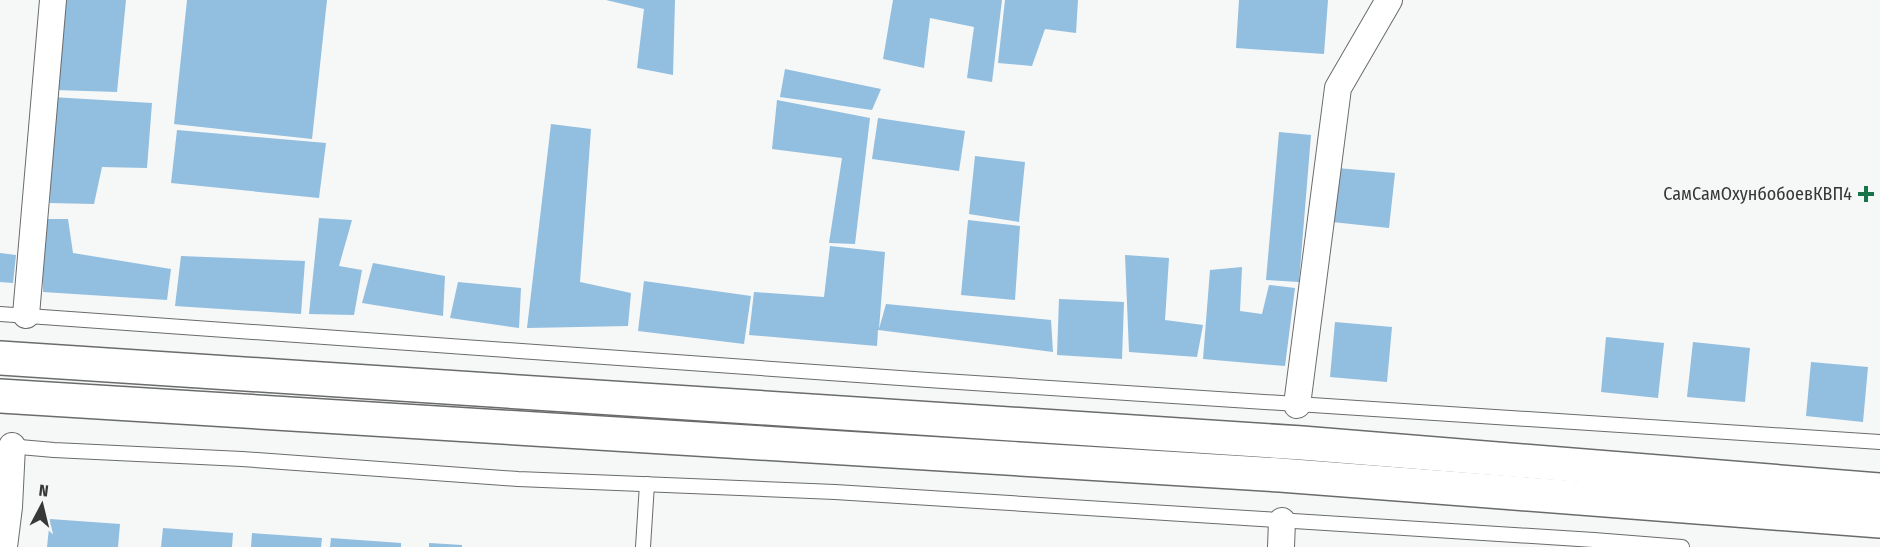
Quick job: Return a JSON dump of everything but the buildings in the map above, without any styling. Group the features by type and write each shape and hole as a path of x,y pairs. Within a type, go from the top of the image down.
{"main road":[{"path":"0,357 1302,443 1880,490"},
{"path":"0,396 1280,475 1880,521"}],"street":[{"path":"26,315 53,0"},
{"path":"1297,405 1338,88 1389,0"},
{"path":"4,547 9,507 6,446"},
{"path":"1281,547 1282,521"}],"lane":[{"path":"0,314 1297,405 1880,442"},
{"path":"6,446 242,459 518,479 835,492 1682,547"},
{"path":"643,547 647,484"}],"place":[{"name":"СамСамОхунбобоевКВП4","path":"1866,194"}]}
